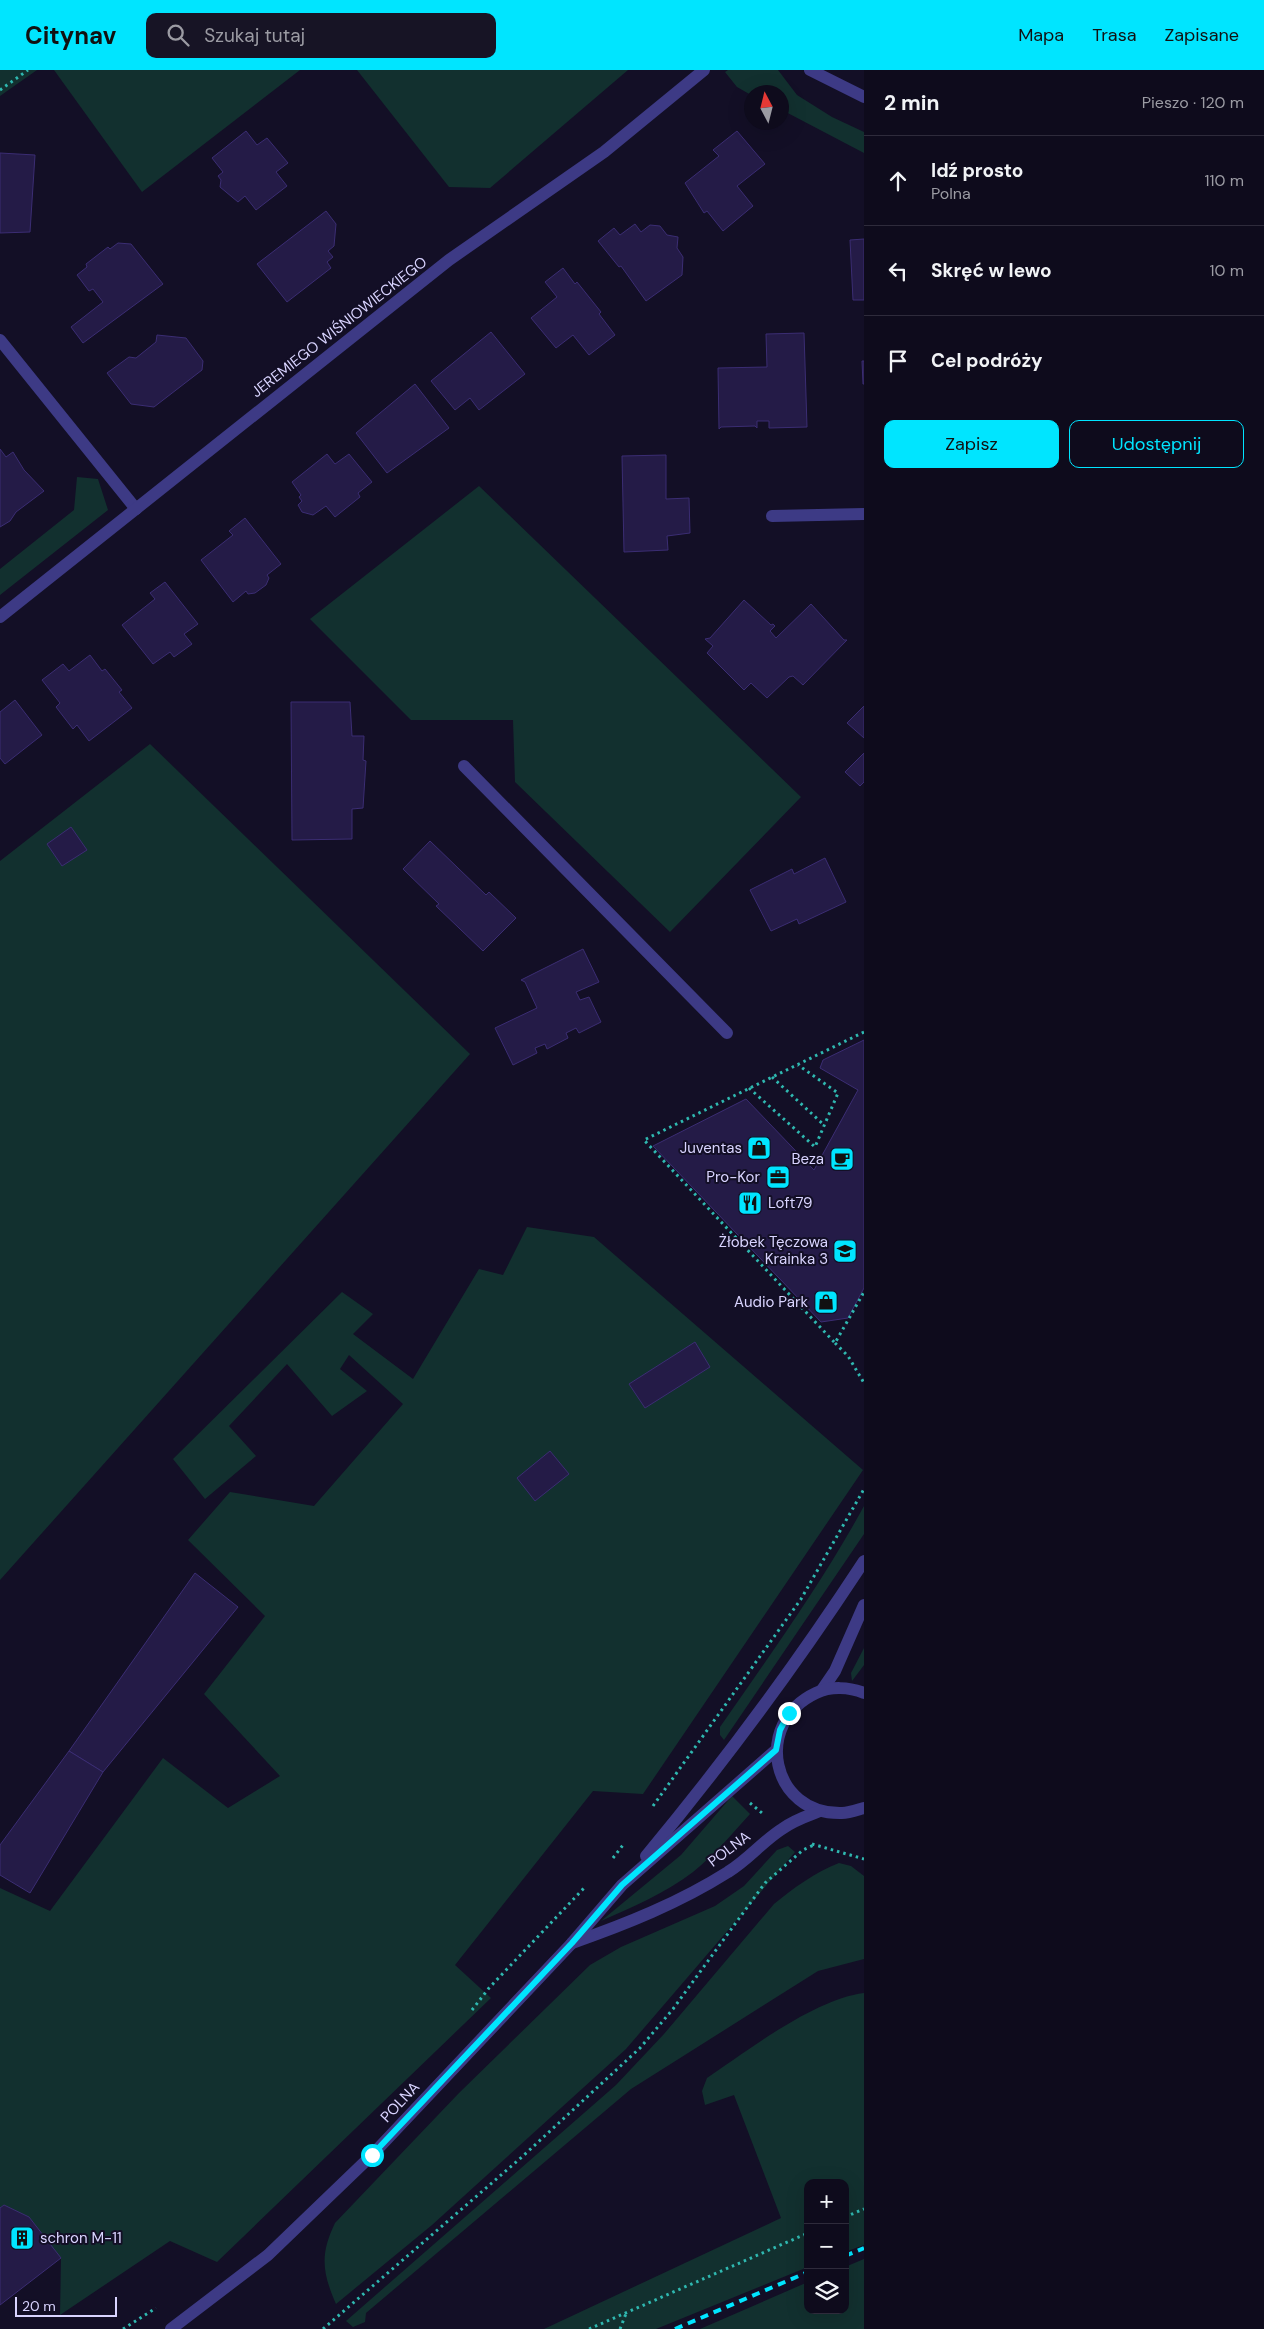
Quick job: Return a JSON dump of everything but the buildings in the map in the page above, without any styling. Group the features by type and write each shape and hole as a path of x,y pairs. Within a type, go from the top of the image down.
{"street":[{"name":"JEREMIEGO WIŚNIOWIECKIEGO","path":"0,617 449,260 604,152 704,70"},
{"path":"810,70 864,97"},
{"path":"0,340 136,509"},
{"path":"772,516 864,514"},
{"path":"464,766 728,1033"},
{"path":"622,1885 718,1768 804,1652 864,1561"},
{"path":"822,1690 835,1671 864,1606"},
{"path":"864,1694 849,1689 822,1690 804,1699 789,1713 780,1730 776,1750 779,1770 788,1788 802,1802 820,1811 843,1814 864,1808"},
{"name":"POLNA","path":"171,2329 268,2255 372,2155 572,1943 622,1885 776,1750"},
{"name":"POLNA","path":"572,1943 622,1926 684,1898 730,1871 781,1829 796,1820 820,1811"}],"path":[{"path":"0,90 28,70"},
{"path":"864,1032 644,1140 848,1356 864,1382"},
{"path":"749,1088 815,1147 838,1093 797,1065"},
{"path":"772,1077 824,1125"},
{"path":"835,1343 864,1292"},
{"path":"651,1809 802,1599 864,1489"},
{"path":"611,1861 628,1839"},
{"path":"323,2329 523,2156 640,2048 673,2009 765,1883 803,1850 814,1845 864,1859"},
{"path":"468,2016 489,1988 592,1880"},
{"path":"849,2215 864,2209"},
{"path":"589,2329 804,2235"},
{"path":"123,2329 162,2304"},
{"path":"620,2329 627,2311"}],"green space":[{"path":"0,70 37,70 0,96"},
{"path":"54,70 300,70 142,192"},
{"path":"357,70 628,70 490,188 449,187"},
{"path":"728,70 778,70 797,95 832,117 864,132 864,153 789,114 789,85 744,85 744,91 737,87 725,72"},
{"path":"77,477 98,479 108,510 0,595 0,569 74,510"},
{"path":"479,486 801,797 670,932 515,782 513,720 411,720 310,619"},
{"path":"150,744 470,1054 0,1580 0,861"},
{"path":"527,1227 594,1237 863,1470 643,1794 593,1791 455,1965 491,1998 217,2262 170,2241 60,2315 61,2258 4,2205 0,2208 0,1888 50,1911 163,1758 228,1808 280,1776 204,1694 265,1616 188,1540 230,1492 314,1506 403,1404 349,1355 340,1369 367,1391 332,1416 287,1364 229,1426 256,1456 205,1499 173,1459 342,1292 373,1314 353,1334 413,1379 479,1269 503,1275"},
{"path":"864,1506 864,1534 724,1740 720,1735 720,1727 813,1591"},
{"path":"864,1648 864,1665 852,1681 851,1673"},
{"path":"732,1796 750,1814 708,1859 672,1887 601,1921 681,1855"},
{"path":"788,1846 795,1852 626,2049 432,2225 336,2304 328,2282 325,2263 327,2244 335,2223 459,2093 590,1965 621,1947 715,1906 744,1886 777,1850"},
{"path":"839,1863 851,1866 864,1876 864,1959 818,1971 631,2089 366,2313 365,2322 353,2327 346,2321 616,2085 664,2034 774,1904 797,1886"},
{"path":"864,1993 864,2245 849,2251 849,2179 804,2179 804,2269 656,2329 544,2329 781,2218 734,2095 705,2105 702,2091 707,2078 762,2040 804,2015 845,1997"},
{"path":"864,2259 864,2329 700,2329 804,2284 804,2314 849,2314 849,2265"}],"railway":[{"path":"849,2254 864,2248"},
{"path":"675,2329 804,2274"}],"place":[{"name":"Juventas","path":"759,1148"},
{"name":"Beza","path":"842,1159"},
{"name":"Pro-Kor","path":"778,1177"},
{"name":"Loft79","path":"750,1203"},
{"name":"Żłobek Tęczowa Krainka 3","path":"845,1251"},
{"name":"Audio Park","path":"826,1302"},
{"name":"schron M-11","path":"22,2238"}],"route":[{"path":"372,2155 572,1943 622,1885 776,1750 780,1730 789,1713"}]}
